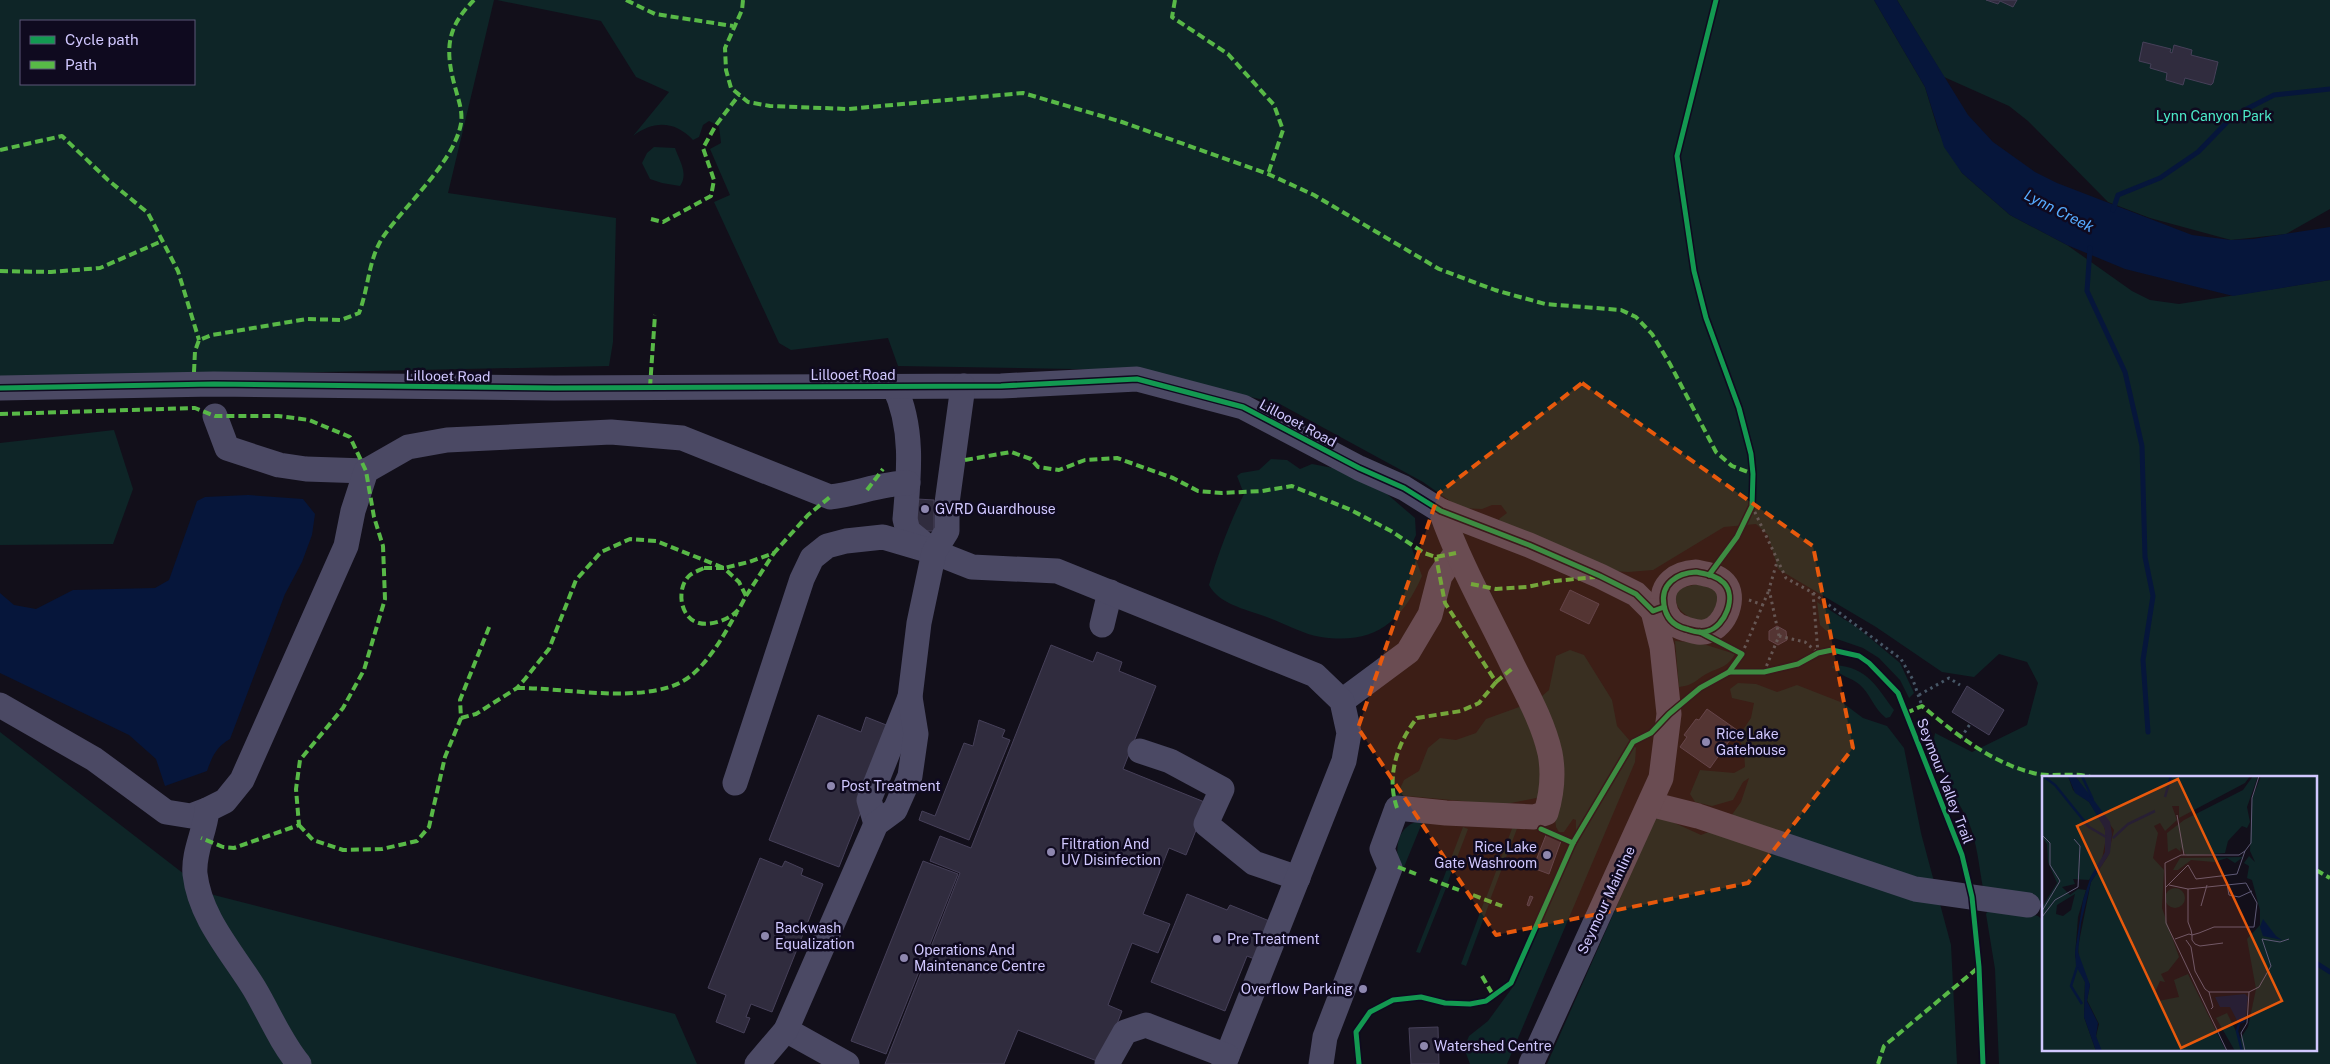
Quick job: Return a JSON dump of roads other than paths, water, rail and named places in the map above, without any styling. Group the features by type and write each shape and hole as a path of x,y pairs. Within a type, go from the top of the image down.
{"street":[{"name":"Lillooet Road","path":"0,388 214,384 554,388 1001,386 1137,379 1243,407 1359,468 1404,488 1441,511 1600,576 1636,594 1658,609"},
{"path":"894,386 901,400 906,426 908,483 905,519 908,531 934,552"},
{"path":"757,1064 786,1030 876,824 869,800 910,697 919,622 934,552 947,531 947,503 963,386"},
{"path":"215,416 227,448 278,465 306,468 366,471 408,447 447,440 611,432 682,438 830,497 848,495 887,483 908,483"},
{"path":"0,705 94,759 166,812 191,816 225,801 242,780 346,546 353,511 366,471"},
{"path":"1321,1064 1325,1037 1390,868 1382,849 1397,808 1446,813 1534,816 1546,813 1550,798 1552,784 1550,754 1537,714 1456,553 1441,511"},
{"path":"735,783 802,579 812,558 827,546 836,544 883,537 934,552 972,567 1057,571 1316,675 1342,701 1350,733 1344,761 1225,1060 1146,1025 1125,1032 1107,1064"},
{"path":"1342,701 1408,652 1430,615 1440,576 1456,553"},
{"path":"1102,625 1110,592"},
{"name":"Seymour Mainline","path":"1531,1064 1661,778 1667,733 1667,690 1658,609"},
{"path":"1140,751 1170,761 1222,789 1206,824 1254,863 1298,878"},
{"path":"1650,804 1698,816 1915,889 2028,905"},
{"path":"207,810 206,824 196,855 195,872 198,892 214,927 254,988 290,1053 299,1064"},
{"path":"786,1030 847,1064"}],"water":[{"name":"Lynn Creek","path":"1874,0 1897,0 1968,115 1993,142 2035,172 2057,183 2192,235 2231,240 2253,239 2330,227 2330,280 2233,296 2125,269 2067,245 2010,215 1962,173 1944,147 1925,87"},
{"path":"248,495 303,499 315,514 312,535 302,562 285,594 230,739 221,745 215,753 207,771 165,786 156,759 129,735 0,673 0,593 14,605 36,609 73,590 155,588 169,580 197,501 205,497"}],"waterway":[{"path":"2113,210 2118,195 2160,178 2198,152 2233,116 2274,95 2330,89"},
{"path":"2090,248 2087,291 2125,372 2142,446 2145,557 2153,596 2143,660 2148,732"},
{"path":"2318,964 2330,972"}],"place":[{"name":"GVRD Guardhouse","path":"925,509"},
{"name":"Rice Lake Gatehouse","path":"1706,742"},
{"name":"Post Treatment","path":"831,786"},
{"name":"Filtration And UV Disinfection","path":"1051,852"},
{"name":"Rice Lake Gate Washroom","path":"1547,855"},
{"name":"Backwash Equalization","path":"765,936"},
{"name":"Pre Treatment","path":"1217,939"},
{"name":"Operations And Maintenance Centre","path":"904,958"},
{"name":"Overflow Parking","path":"1363,989"},
{"name":"Watershed Centre","path":"1424,1046"}],"park label":[{"name":"Lynn Canyon Park","path":"2214,116"}]}
